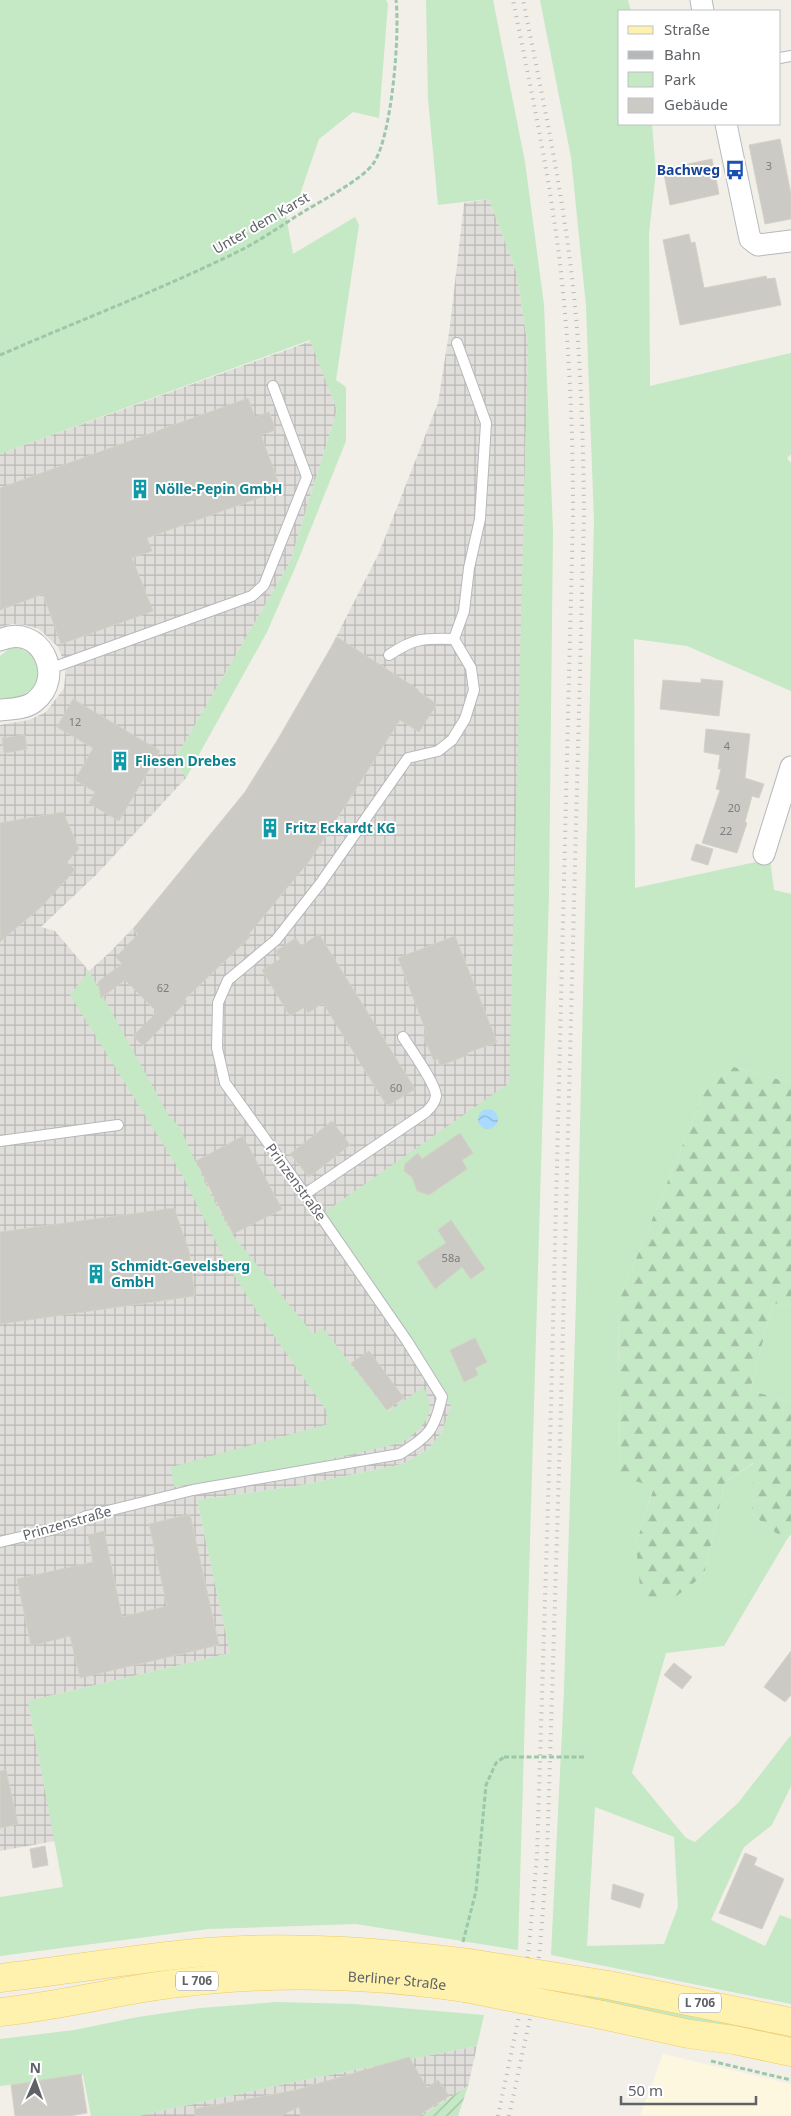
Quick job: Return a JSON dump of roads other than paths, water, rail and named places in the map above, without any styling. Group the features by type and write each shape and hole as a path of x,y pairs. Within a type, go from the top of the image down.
{"main road":[{"name":"Berliner Straße","path":"0,1978 208,1952 267,1950 378,1952 464,1971 602,2015 689,2034 734,2040 791,2052"},
{"name":"Berliner Straße","path":"0,2012 150,1988 252,1976 350,1976 396,1979 464,1971 608,1986 791,2022"}],"street":[{"path":"726,125 750,239 758,246 783,242"},
{"path":"0,640 23,637 32,641 44,652 49,669 48,684 34,702 21,708 0,710"},
{"path":"764,854 791,767"}],"lane":[{"path":"389,655 407,642 428,638 454,639 464,611 480,519 486,422 457,343"},
{"path":"49,669 252,596 264,586 307,477 273,386"},
{"name":"Prinzenstraße","path":"0,1542 55,1529 87,1516 193,1490 400,1454 426,1436 437,1416 442,1397 407,1341 225,1083 216,1048 218,1003 228,980 276,940 320,884 408,758 438,751 452,740 464,719 474,690 471,668 454,639"},
{"path":"305,1194 426,1112 433,1104 436,1095 433,1085 403,1037"},
{"path":"0,1141 118,1124"}],"water":[{"path":"488,1109 495,1112 498,1119 495,1126 488,1129 481,1126 478,1119 481,1112"}],"railway":[{"path":"498,2116 522,2002 537,1856 551,1408 573,516 570,394 561,273 546,170 513,0"},
{"path":"509,2116 533,2004 540,1948 547,1856 561,1406 584,516 581,392 567,235 556,168 523,0"}],"place":[{"name":"Bachweg","path":"735,170"},
{"name":"Nölle-Pepin GmbH","path":"140,489"},
{"name":"Fliesen Drebes","path":"120,761"},
{"name":"Fritz Eckardt KG","path":"270,828"},
{"name":"Schmidt-Gevelsberg GmbH","path":"96,1274"}]}
